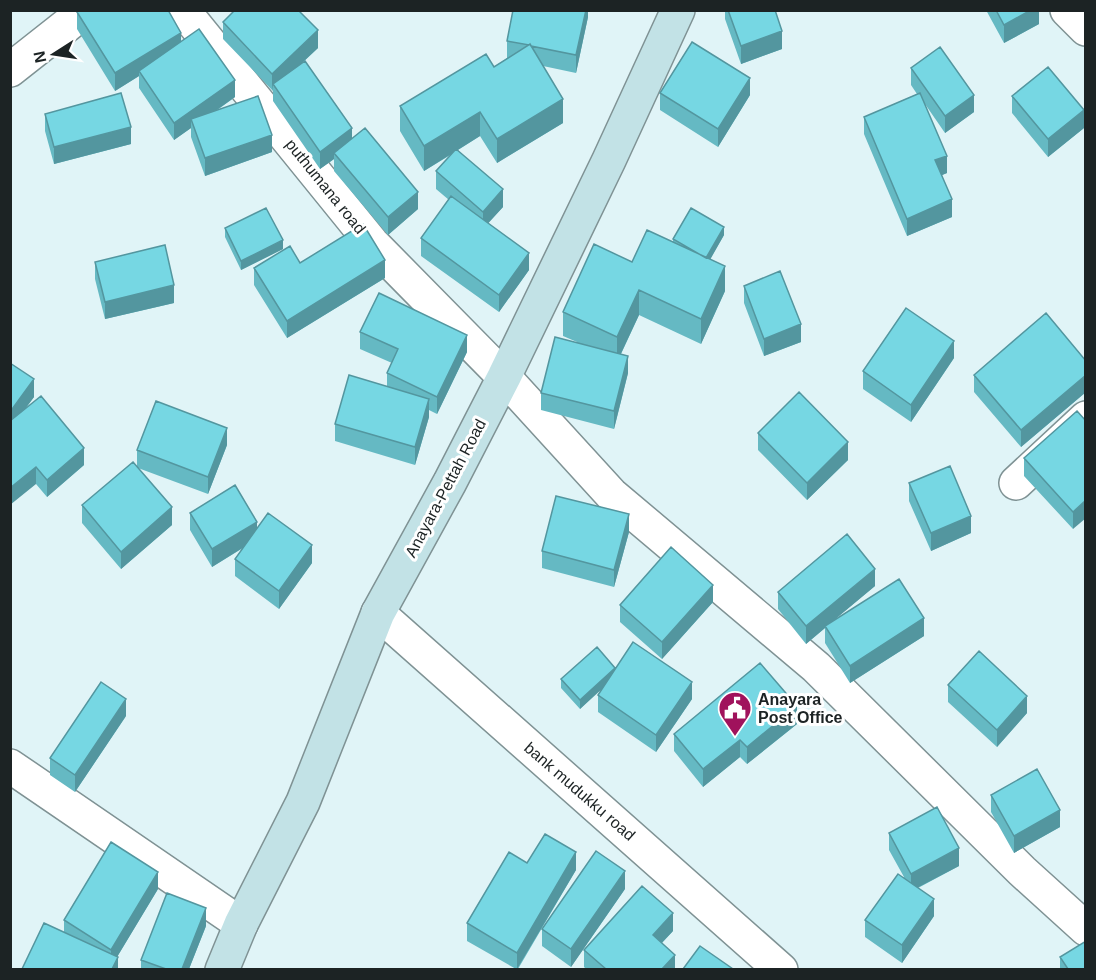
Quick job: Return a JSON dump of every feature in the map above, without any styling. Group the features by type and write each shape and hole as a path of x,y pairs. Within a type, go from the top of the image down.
{"main road":[{"name":"Anayara-Pettah Road","path":"222,969 241,924 303,802 378,613 450,482 504,377 609,160 678,10"}],"street":[{"path":"10,70 86,10"},
{"name":"puthumana road","path":"183,10 372,243 504,377 611,494 816,668 1022,871 1086,928"},
{"path":"1067,10 1086,29"},
{"path":"1016,483 1086,418"},
{"name":"bank mudukku road","path":"378,613 782,969"},
{"path":"10,766 241,924"}],"building":[{"path":"79,10 168,10 181,33 115,73 77,12"},
{"path":"235,10 298,10 318,30 272,74 223,22"},
{"path":"513,10 586,10 576,55 507,41"},
{"path":"728,10 775,10 782,31 741,46"},
{"path":"996,10 1031,10 1004,25"},
{"path":"199,29 235,80 174,123 139,71"},
{"path":"692,42 750,78 718,129 660,93"},
{"path":"530,44 563,99 497,139 480,112 424,146 400,106 486,54 494,67"},
{"path":"940,47 974,95 945,116 911,68"},
{"path":"305,61 352,128 320,152 273,84"},
{"path":"1048,67 1084,110 1048,139 1012,96"},
{"path":"121,93 131,127 54,147 45,114"},
{"path":"920,93 947,156 935,160 952,199 907,219 864,117"},
{"path":"258,96 272,135 205,158 191,119"},
{"path":"365,128 418,192 388,217 334,153"},
{"path":"456,149 503,189 483,212 436,171"},
{"path":"451,196 529,253 499,295 421,238"},
{"path":"266,208 283,240 241,261 225,228"},
{"path":"691,208 724,227 706,258 673,239"},
{"path":"363,224 385,260 287,321 254,268 290,246 300,263"},
{"path":"647,230 725,266 701,319 639,290 617,337 563,312 594,244 632,262"},
{"path":"165,245 174,285 105,302 95,262"},
{"path":"780,271 801,324 764,339 744,286"},
{"path":"379,293 467,335 437,397 387,373 398,349 360,332"},
{"path":"906,308 954,341 911,405 863,371"},
{"path":"1046,313 1086,361 1086,375 1021,430 974,375"},
{"path":"555,337 628,356 614,411 541,393"},
{"path":"10,363 34,379 10,412"},
{"path":"349,375 429,399 415,447 335,424"},
{"path":"799,392 848,442 807,483 758,433"},
{"path":"41,396 84,448 47,480 36,467 10,488 10,421"},
{"path":"156,401 227,428 208,477 137,450"},
{"path":"1077,411 1086,421 1086,500 1073,512 1024,458"},
{"path":"133,462 172,507 121,552 82,505"},
{"path":"950,466 971,516 931,533 909,483"},
{"path":"235,485 257,522 212,549 190,513"},
{"path":"556,496 629,514 614,570 542,551"},
{"path":"268,513 312,545 279,591 235,559"},
{"path":"847,534 875,569 806,626 778,592"},
{"path":"671,547 713,585 662,642 620,605"},
{"path":"899,579 924,618 850,666 825,626"},
{"path":"633,642 692,682 656,735 598,695"},
{"path":"597,647 615,668 580,700 561,679"},
{"path":"979,651 1027,696 997,730 948,685"},
{"name":"Anayara Post Office","path":"760,663 797,706 747,747 740,740 703,769 674,734"},
{"path":"101,682 126,699 75,775 50,758"},
{"path":"1037,769 1060,810 1014,836 991,795"},
{"path":"937,807 959,848 911,874 889,833"},
{"path":"545,834 576,852 517,953 467,923 509,852 527,863"},
{"path":"111,842 158,872 111,950 64,920"},
{"path":"596,851 625,871 571,949 542,929"},
{"path":"898,874 934,899 902,945 865,920"},
{"path":"642,886 673,913 653,935 675,955 662,969 606,969 584,950"},
{"path":"167,893 206,908 182,969 166,969 141,960"},
{"path":"44,923 118,957 112,969 22,969"},
{"path":"1086,941 1086,969 1068,969 1060,957"},
{"path":"700,946 733,969 683,969"}],"place":[{"name":"Anayara Post Office","path":"735,737"}]}
